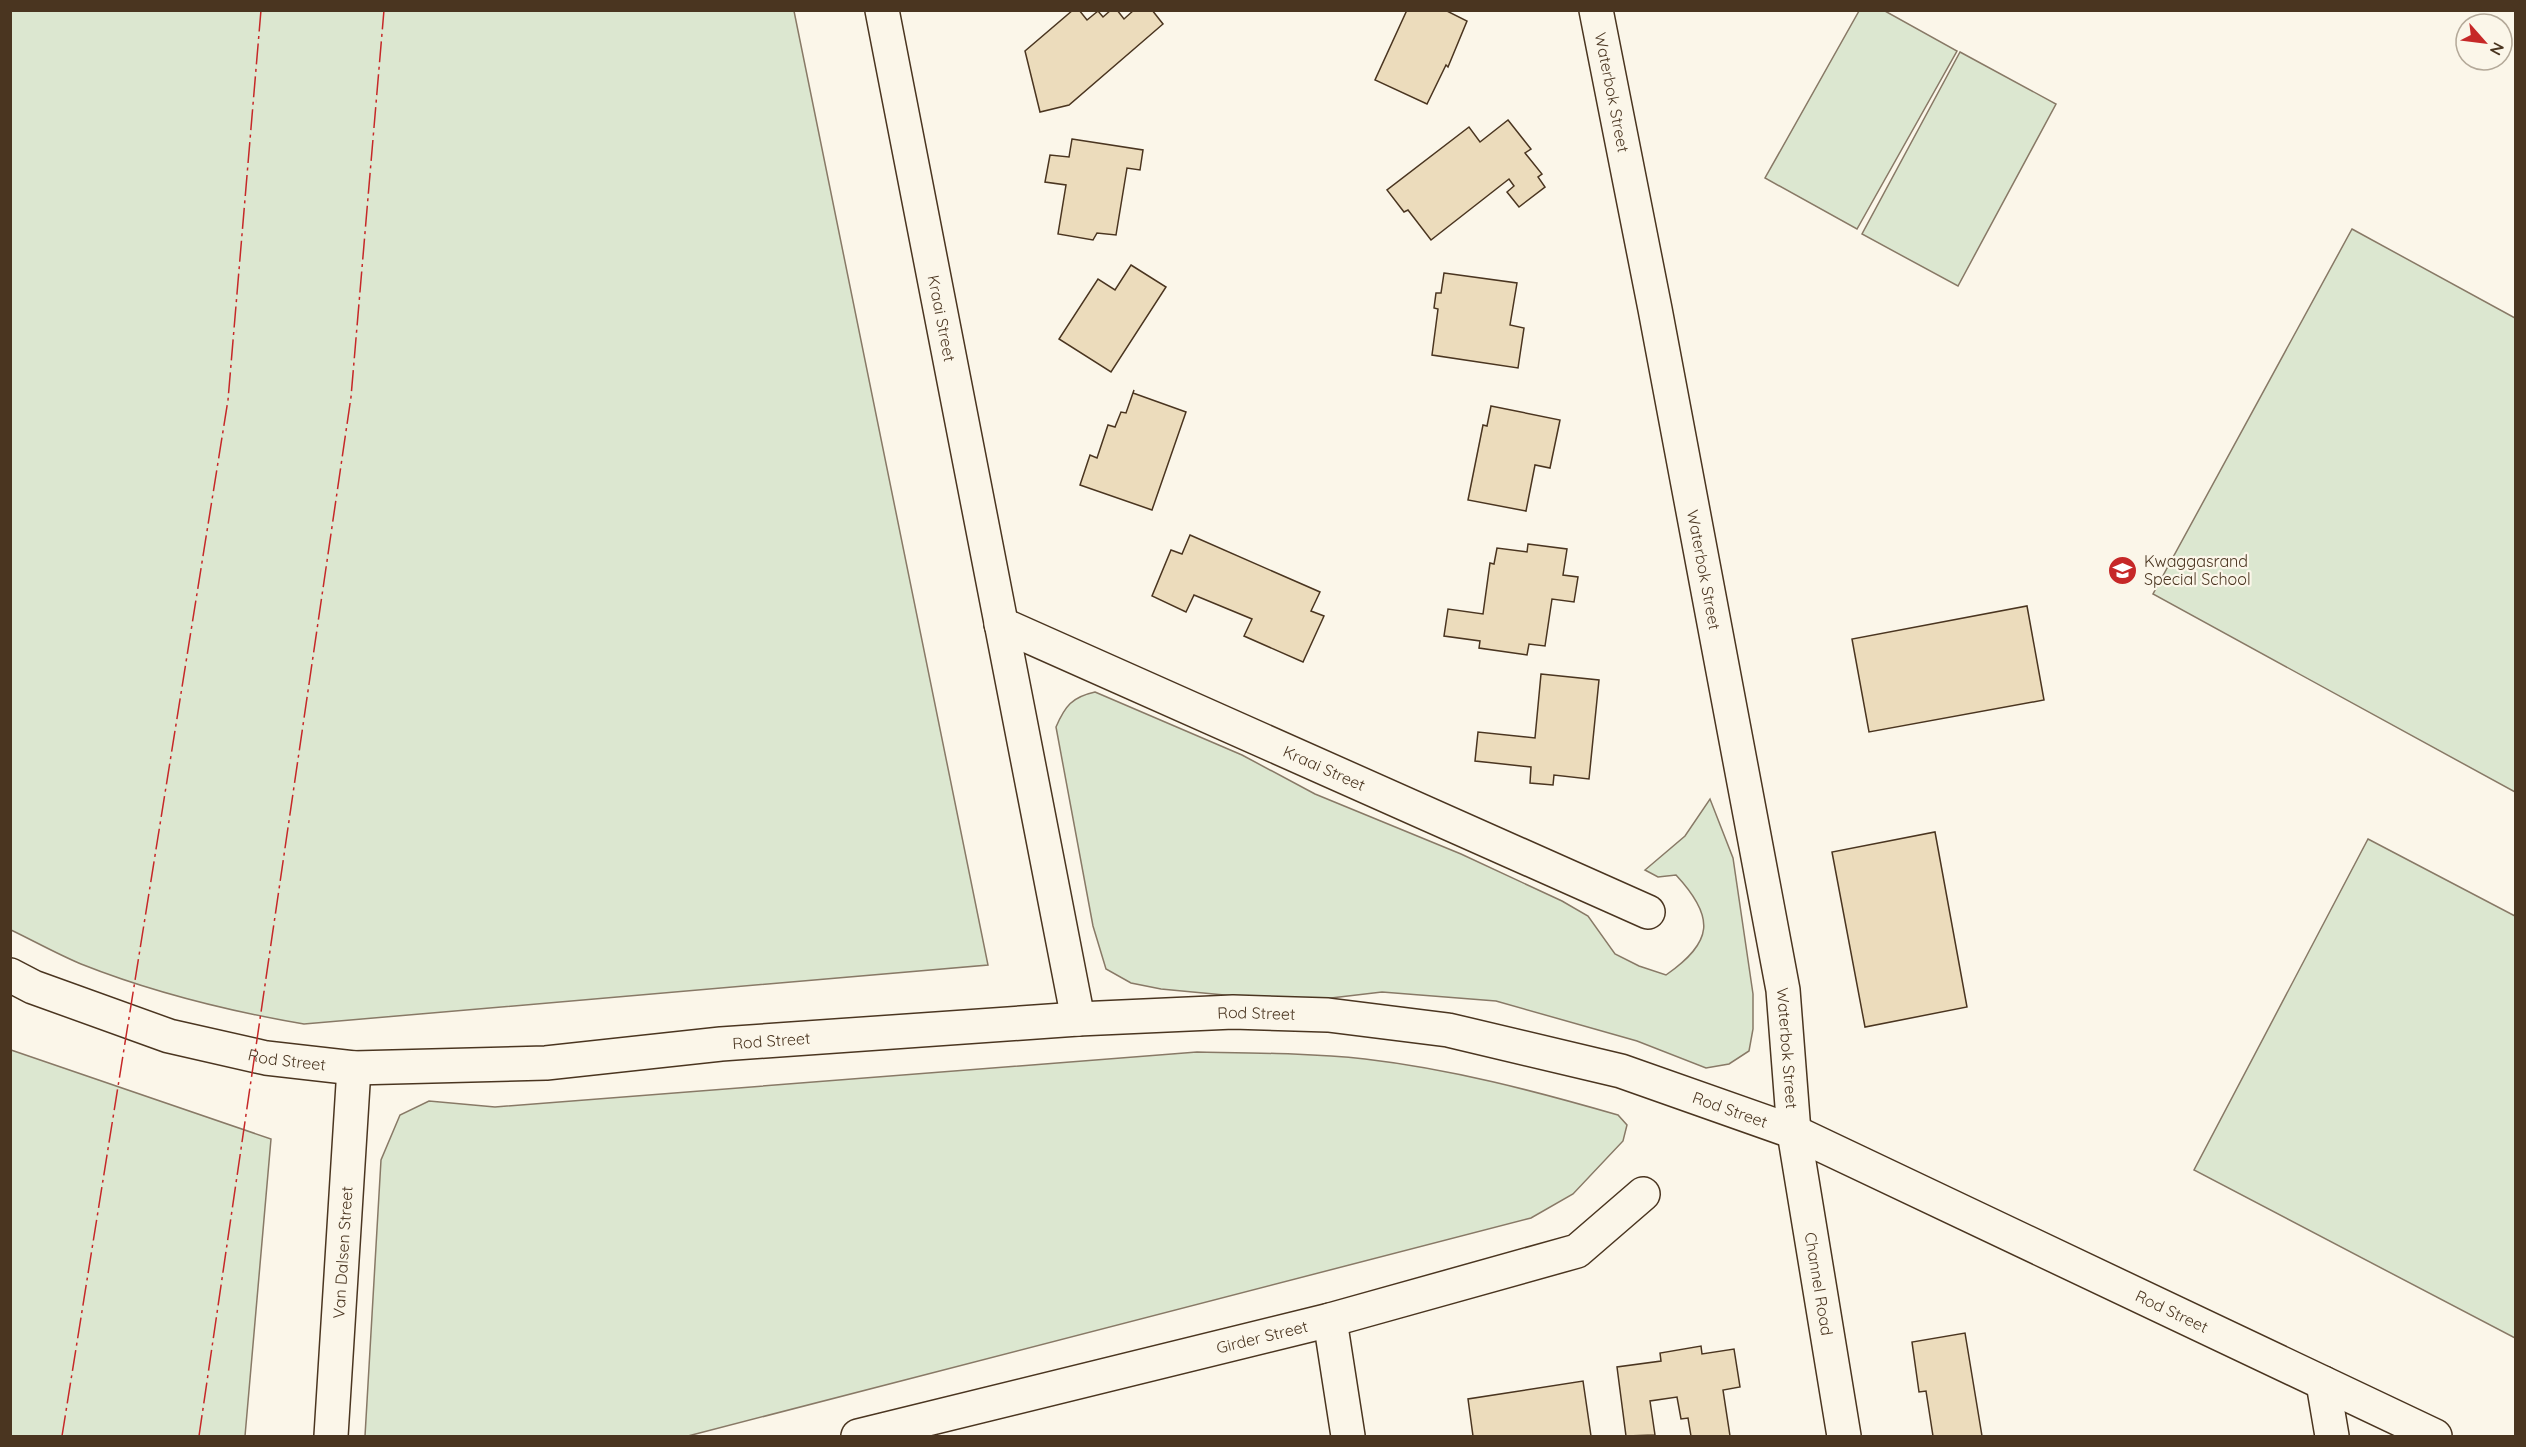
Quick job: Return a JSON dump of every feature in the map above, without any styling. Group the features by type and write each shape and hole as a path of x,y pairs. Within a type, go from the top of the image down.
{"street":[{"name":"Kraai Street","path":"882,10 1078,1019"},
{"name":"Waterbok Street","path":"1596,10 1655,309 1783,990 1794,1132"},
{"name":"Kraai Street","path":"1001,624 1648,912"},
{"name":"Rod Street","path":"10,975 33,987 169,1036 266,1058 354,1068 546,1063 721,1044 1078,1019 1233,1012 1328,1015 1448,1030 1621,1071 1794,1132 2435,1437"},
{"name":"Van Dalsen Street","path":"331,1437 354,1068"},
{"name":"Channel Road","path":"1794,1132 1844,1437"},
{"name":"Girder Street","path":"858,1437 1329,1320 1577,1251 1643,1194"},
{"path":"1329,1320 1348,1437"},
{"path":"2323,1383 2332,1437"}],"green space":[{"path":"10,11 794,11 988,965 304,1024 219,1007 136,984 81,964 11,930"},
{"path":"1859,11 1885,11 1957,51 1857,229 1765,178"},
{"path":"1960,52 2056,104 1958,286 1862,234"},
{"path":"2352,229 2515,318 2515,792 2153,594"},
{"path":"1095,692 1242,755 1315,794 1461,854 1562,901 1588,916 1615,954 1639,966 1666,975 1693,952 1704,929 1703,917 1689,890 1676,875 1658,877 1645,870 1685,836 1710,799 1733,858 1753,994 1753,1029 1749,1051 1729,1064 1706,1068 1637,1041 1496,1001 1382,992 1297,1002 1161,989 1131,983 1106,969 1093,926 1056,727 1070,704 1080,697"},
{"path":"2368,839 2515,916 2515,1338 2194,1170"},
{"path":"11,1050 271,1139 245,1436 11,1436"},
{"path":"1197,1052 1323,1056 1397,1063 1524,1089 1618,1115 1627,1125 1623,1141 1573,1194 1531,1218 688,1436 365,1436 381,1160 400,1115 429,1101 495,1107"}],"building":[{"path":"1073,10 1079,10 1087,20 1098,11 1103,17 1111,10 1117,10 1124,19 1134,10 1152,10 1163,24 1069,105 1040,112 1025,51"},
{"path":"1407,10 1445,10 1467,21 1448,67 1446,65 1427,104 1375,80"},
{"path":"1508,120 1531,149 1525,153 1542,174 1538,177 1545,187 1519,207 1507,192 1514,186 1509,179 1431,240 1408,210 1404,212 1387,190 1469,127 1480,142"},
{"path":"1072,139 1143,150 1140,170 1127,168 1116,235 1097,233 1093,240 1058,234 1066,185 1045,182 1050,155 1069,157"},
{"path":"1131,265 1166,287 1111,372 1059,339 1098,279 1115,290"},
{"path":"1444,273 1517,283 1510,325 1524,328 1518,368 1432,355 1438,309 1434,308 1436,293 1441,293"},
{"path":"1134,390 1133,393 1186,412 1152,510 1080,485 1090,455 1097,458 1108,425 1115,427 1121,412 1126,413"},
{"path":"1491,406 1560,420 1550,468 1535,465 1526,511 1468,500 1483,425 1487,426"},
{"path":"1190,535 1320,592 1311,611 1324,616 1303,662 1244,636 1252,619 1194,595 1186,612 1152,596 1171,550 1182,554"},
{"path":"1528,544 1567,549 1563,575 1578,577 1574,602 1552,599 1545,646 1529,644 1527,655 1479,648 1480,641 1444,636 1448,609 1483,614 1490,563 1494,564 1497,548 1527,552"},
{"path":"2027,606 2044,700 1869,732 1852,639"},
{"path":"1541,674 1599,680 1589,779 1554,775 1553,785 1530,783 1531,767 1475,761 1478,732 1535,738"},
{"path":"1935,832 1967,1007 1865,1027 1832,852"},
{"path":"1965,1333 1982,1436 1933,1436 1926,1391 1919,1392 1912,1342"},
{"path":"1701,1346 1702,1354 1734,1349 1740,1387 1723,1390 1730,1436 1691,1436 1688,1418 1681,1419 1677,1397 1650,1401 1655,1435 1626,1436 1617,1367 1661,1361 1660,1353"},
{"path":"1583,1381 1591,1436 1473,1436 1468,1399"}],"power":[{"path":"62,1436 228,400 261,10"},
{"path":"199,1436 351,397 384,10"}],"place":[{"name":"Kwaggasrand Special School","path":"2123,570"}]}
